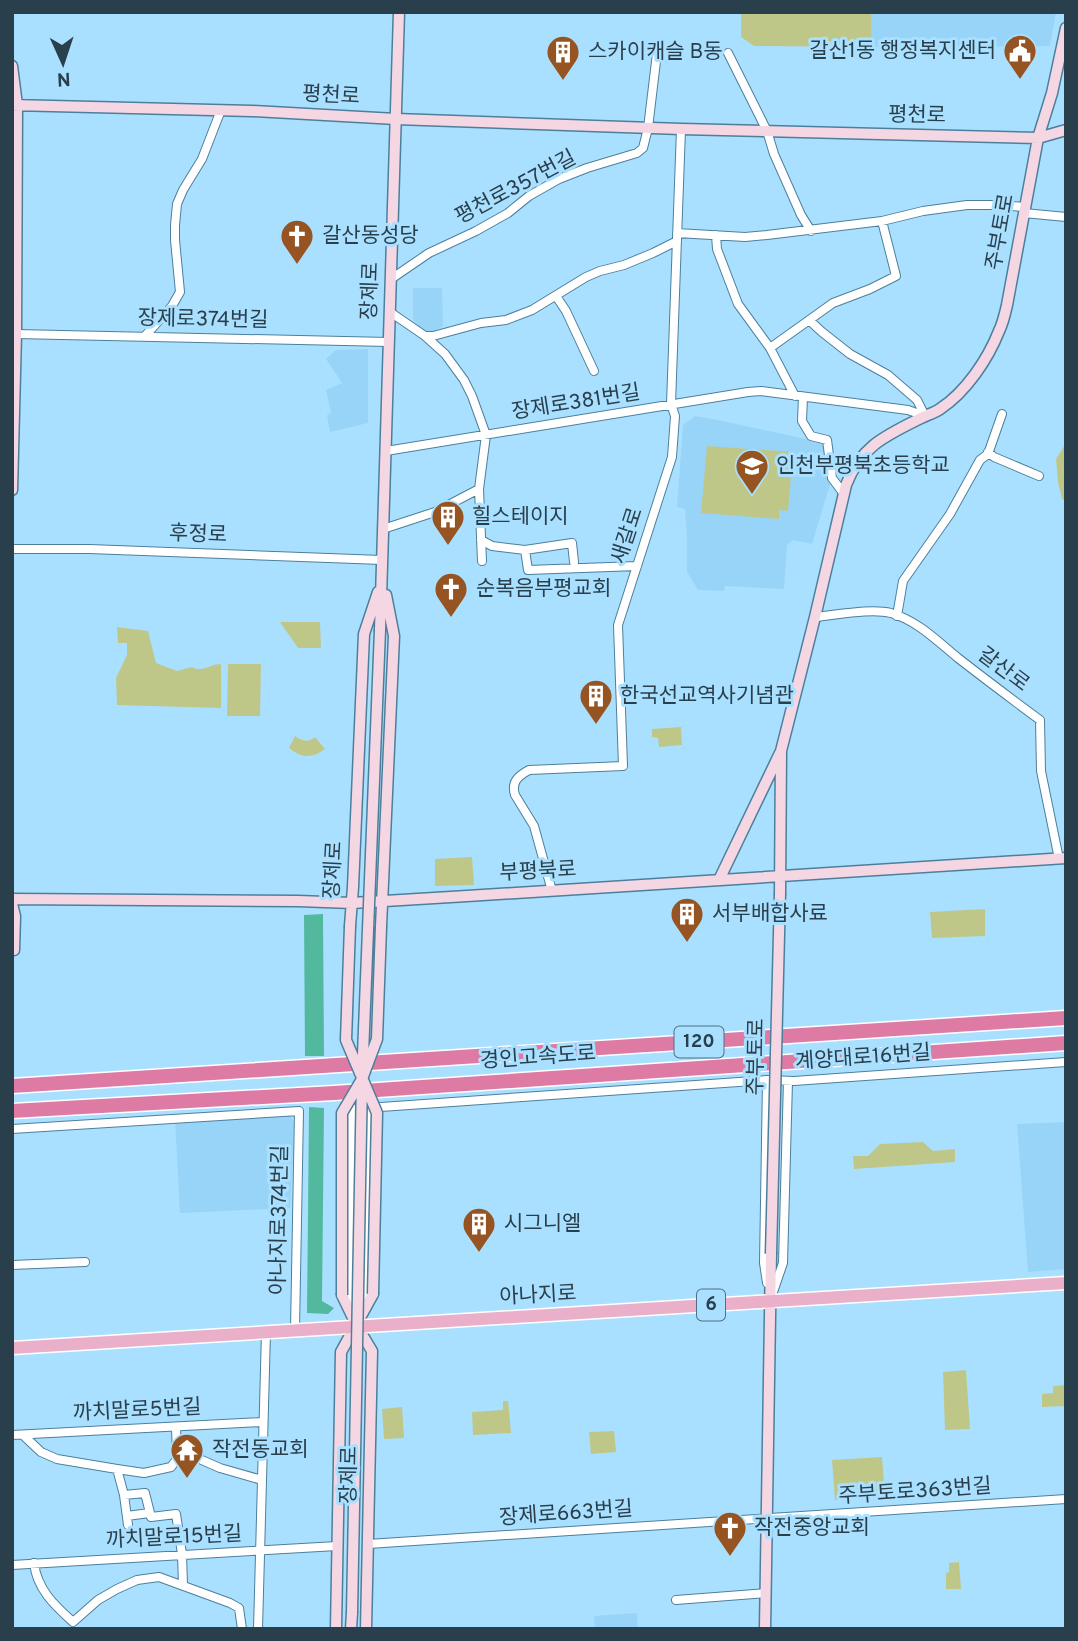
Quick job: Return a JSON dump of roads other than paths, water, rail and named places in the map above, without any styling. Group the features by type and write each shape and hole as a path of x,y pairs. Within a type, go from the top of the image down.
{"highway":[{"name":"경인고속도로","path":"12,1086 1066,1018"},
{"name":"경인고속도로","path":"12,1111 334,1093 1066,1043"}],"main road":[{"name":"장제로","path":"351,1629 362,1079 382,579 399,12"},
{"name":"주부토로","path":"765,1629 781,751 851,471 867,451 895,431 940,409 966,385 999,331 1007,305 1038,138 1052,93 1066,28"},
{"path":"12,66 15,105 12,490"},
{"name":"평천로","path":"15,105 220,110 648,128 1038,138 1066,130"},
{"name":"장제로","path":"366,1629 372,1351 342,1295 342,1113 362,1079 377,1039 394,636 382,579"},
{"name":"장제로","path":"336,1629 341,1352 373,1294 376,1113 346,1040 364,634 382,579"},
{"path":"719,880 781,751"},
{"name":"부평북로","path":"12,902 382,902 1062,858"},
{"path":"12,902 15,916 14,950"},
{"name":"아나지로","path":"12,1348 1066,1283"}],"street":[{"path":"648,128 657,53"},
{"path":"728,53 767,131 774,154 811,231"},
{"path":"145,336 172,306 180,292 175,240 177,204 202,159 220,110"},
{"name":"평천로357번길","path":"391,279 429,253 508,213 529,196 559,179 637,153 643,148 648,128"},
{"name":"새갈로","path":"552,891 534,826 515,795 514,782 529,770 623,766 618,625 672,457 675,416 671,404 681,129"},
{"path":"425,336 506,320 532,310 600,271 624,265 677,237 745,237 811,231 882,222 922,211 967,205 996,205 1066,217"},
{"path":"770,348 833,303 896,276 882,222"},
{"path":"716,235 717,249 738,304 770,348 799,397 802,421 811,436 827,440 832,478 844,494"},
{"path":"556,296 566,311 594,371"},
{"name":"장제로381번길","path":"390,312 425,336 445,354 472,396 486,435 479,489 482,561"},
{"path":"809,320 850,354 888,375 917,400 925,416"},
{"name":"장제로374번길","path":"15,339 145,336 389,342"},
{"name":"장제로381번길","path":"386,451 761,391 908,410 925,416"},
{"path":"897,616 903,581 950,514 980,460 988,452 1002,414"},
{"path":"988,452 1002,461 1039,476"},
{"path":"383,529 435,512 479,489"},
{"path":"481,540 492,546 525,550 572,543 574,562"},
{"name":"후정로","path":"12,550 89,549 382,560"},
{"path":"525,550 528,570 637,566"},
{"name":"갈산로","path":"816,617 877,611 897,616 928,632 1040,720 1041,771 1062,858"},
{"name":"계양대로16번길","path":"369,1108 1066,1062"},
{"path":"767,1080 764,1264 770,1301"},
{"path":"770,1301 783,1263 788,1081"},
{"path":"766,1100 776,1092 787,1100"},
{"path":"369,1108 364,1296 357,1326 350,1296 352,1109 369,1108"},
{"name":"아나지로374번길","path":"12,1129 299,1111 295,1330"},
{"path":"12,1265 85,1262"},
{"path":"258,1629 266,1332"},
{"name":"까치말로5번길","path":"12,1435 263,1422"},
{"path":"23,1435 41,1452 57,1459 144,1473 171,1466 177,1459 176,1427"},
{"path":"177,1459 195,1457 220,1468 262,1480"},
{"path":"117,1469 128,1521 149,1513"},
{"path":"124,1495 145,1493 151,1517 176,1514 183,1585"},
{"name":"주부토로363번길","path":"767,1518 1066,1499"},
{"name":"장제로663번길","path":"368,1544 767,1518"},
{"name":"까치말로15번길","path":"12,1564 337,1546"},
{"path":"34,1563 36,1577 48,1597 73,1622 98,1600 117,1588 137,1580 159,1577 239,1608 242,1629"},
{"path":"676,1600 766,1593"}],"place":[{"name":"갈산1동 행정복지센터","path":"1020,81"},
{"name":"스카이캐슬 B동","path":"563,82"},
{"name":"갈산동성당","path":"297,266"},
{"name":"인천부평북초등학교","path":"752,496"},
{"name":"힐스테이지","path":"448,547"},
{"name":"순복음부평교회","path":"451,619"},
{"name":"한국선교역사기념관","path":"596,726"},
{"name":"서부배합사료","path":"687,944"},
{"name":"시그니엘","path":"479,1254"},
{"name":"작전동교회","path":"187,1480"},
{"name":"작전중앙교회","path":"730,1558"}]}
